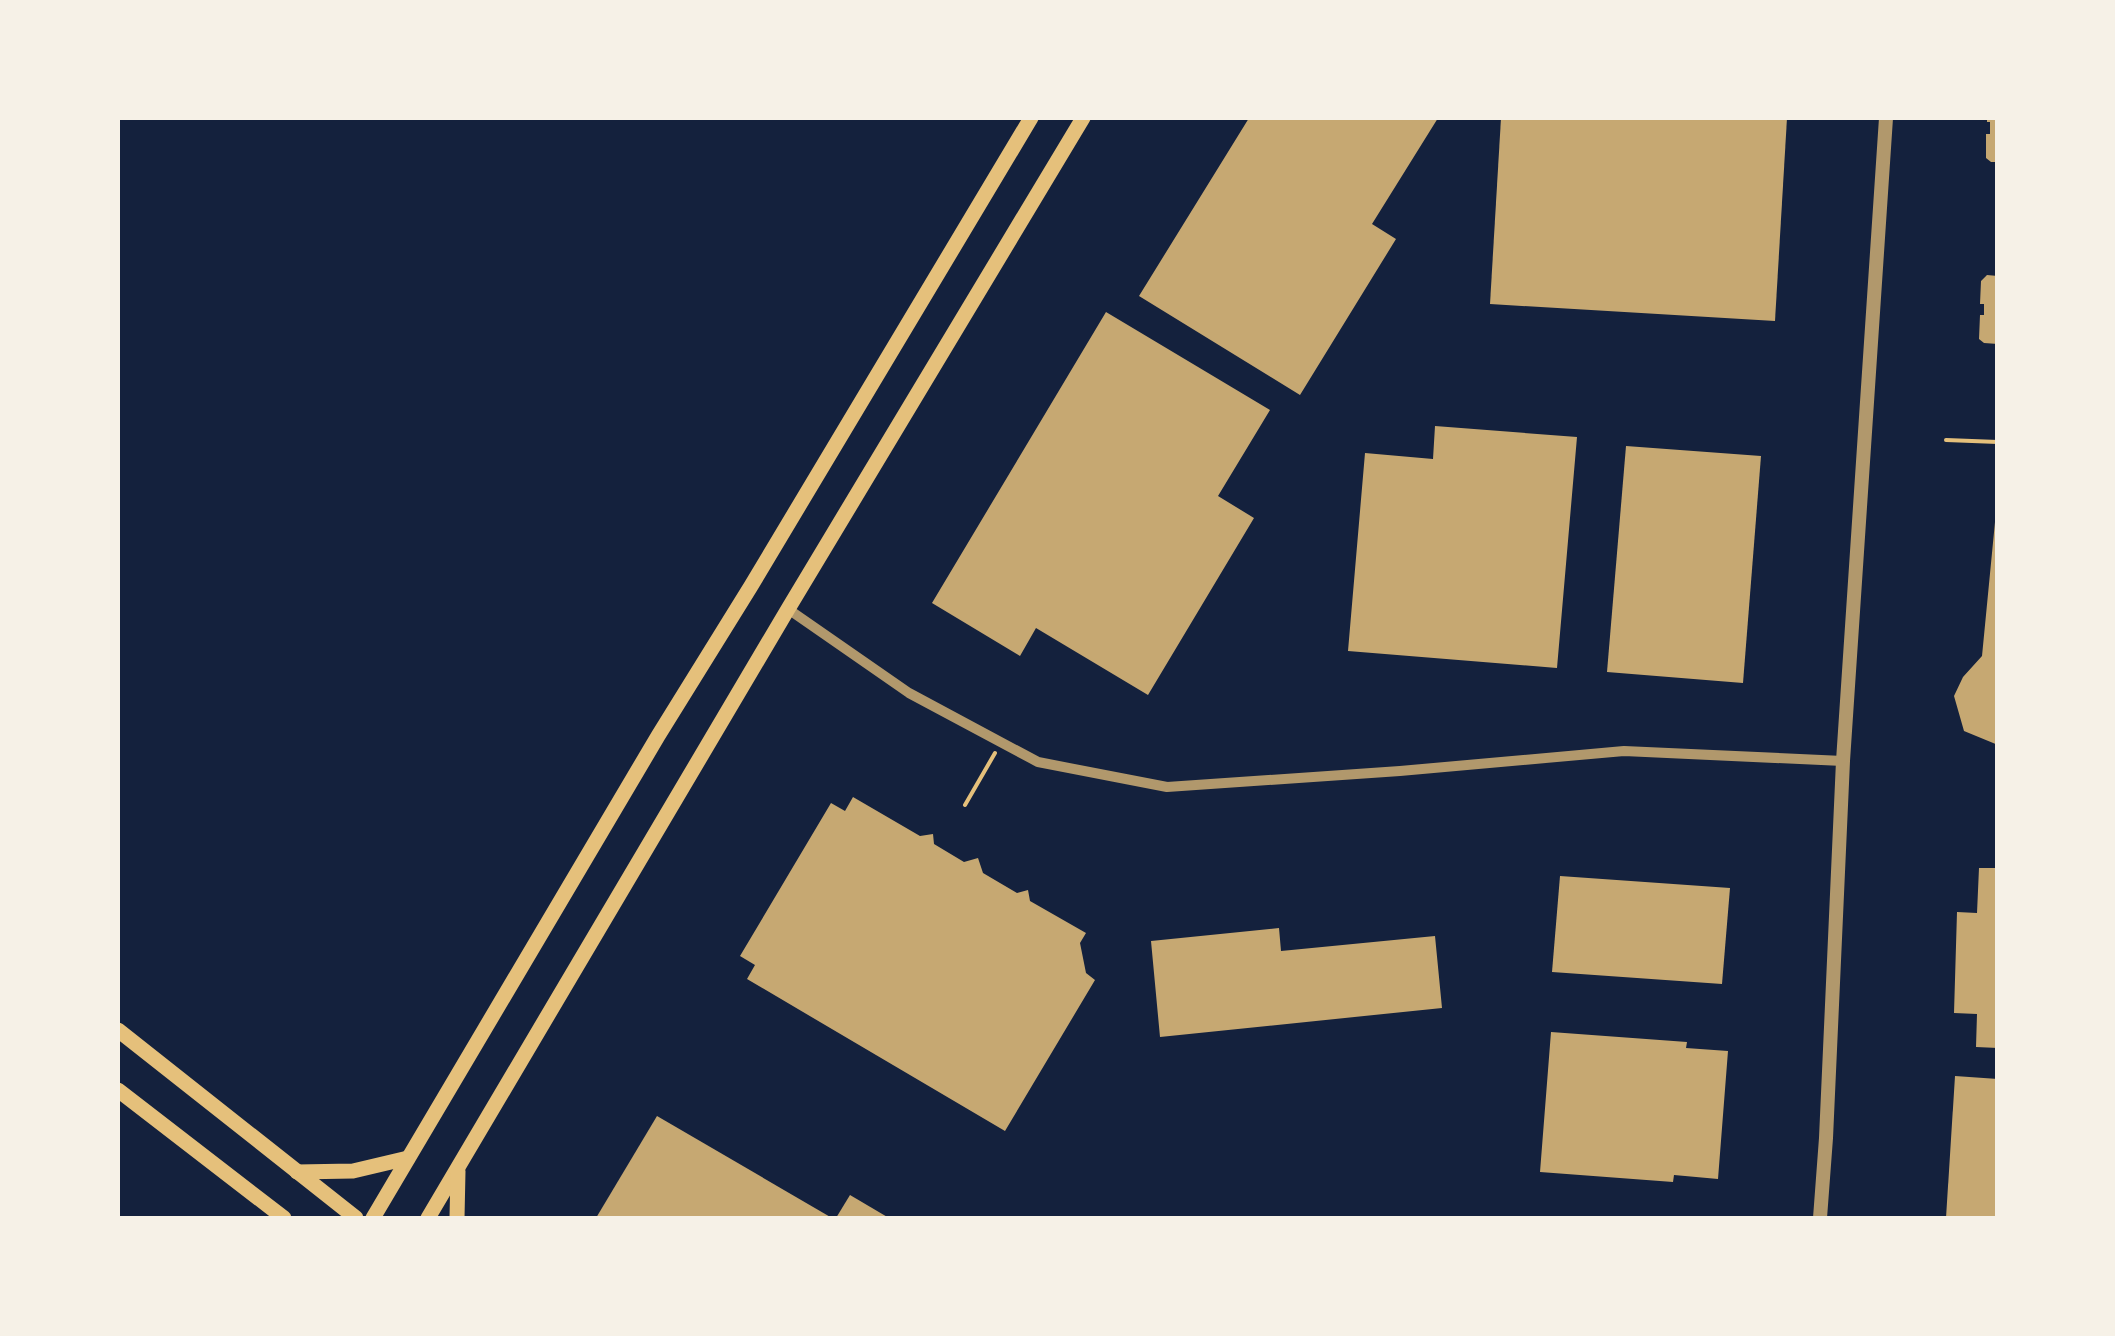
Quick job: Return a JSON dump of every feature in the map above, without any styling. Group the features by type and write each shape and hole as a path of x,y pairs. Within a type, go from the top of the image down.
{"main road":[{"path":"372,1218 1031,118"},
{"path":"428,1218 1083,118"},
{"path":"118,1030 356,1218"},
{"path":"118,1090 284,1218"},
{"path":"297,1172 353,1170 408,1158"},
{"path":"456,1218 458,1167"},
{"path":"258,1198 265,1218"}],"street":[{"path":"1820,1218 1844,760 1886,118"},
{"path":"788,609 909,693 1038,762 1167,787 1624,751 1844,760"}],"path":[{"path":"1946,440 1998,442"},
{"path":"964,805 1002,742"}],"building":[{"path":"1249,118 1438,118 1372,224 1396,239 1300,395 1139,296"},
{"path":"1501,118 1787,118 1775,321 1490,304"},
{"path":"1987,118 1998,118 1998,162 1986,158 1986,134 1990,134"},
{"path":"1987,275 1998,276 1998,344 1979,339 1980,315 1984,315 1984,304 1980,304 1981,281"},
{"path":"1106,312 1270,410 1218,496 1254,518 1148,695 1036,628 1020,656 932,603"},
{"path":"1435,426 1577,437 1557,668 1348,651 1365,453 1433,459"},
{"path":"1626,446 1761,456 1743,683 1607,672"},
{"path":"1995,522 1998,745 1964,731 1954,696 1963,677 1982,656"},
{"path":"853,797 920,836 933,834 934,844 964,862 978,858 983,873 1017,893 1028,890 1030,901 1086,933 1080,943 1086,973 1095,980 1005,1131 747,979 755,965 740,956 831,803 845,811"},
{"path":"1979,868 1998,868 1998,1048 1976,1047 1977,1014 1954,1013 1957,912 1977,913"},
{"path":"1560,876 1730,888 1722,984 1552,972"},
{"path":"1279,928 1281,951 1435,936 1442,1008 1160,1037 1151,941"},
{"path":"1551,1032 1687,1042 1686,1048 1728,1051 1718,1179 1674,1175 1673,1182 1540,1172"},
{"path":"1955,1076 1998,1079 1998,1218 1946,1218"},
{"path":"657,1116 832,1218 596,1218"},
{"path":"850,1195 889,1218 836,1218"}]}
